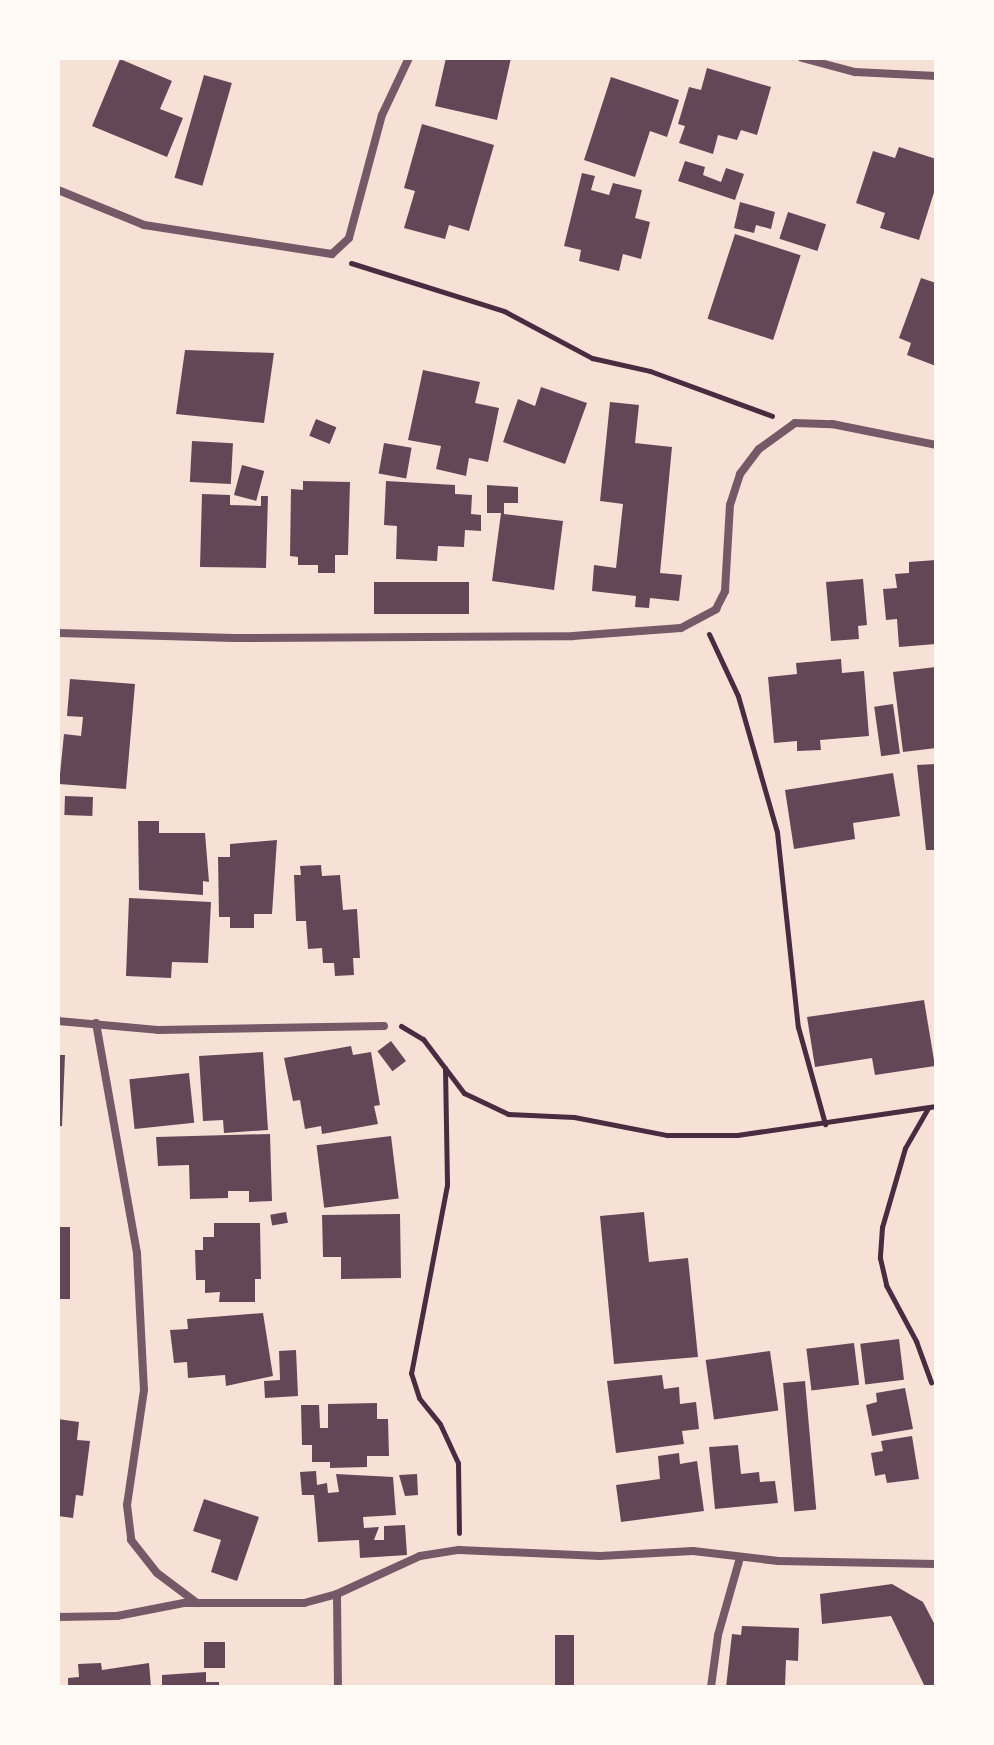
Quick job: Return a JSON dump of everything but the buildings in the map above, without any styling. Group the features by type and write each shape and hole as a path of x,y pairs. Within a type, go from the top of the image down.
{"street":[{"path":"58,190 144,225 332,254 349,238 382,115 409,58"},
{"path":"802,58 855,72 936,76"},
{"path":"58,633 234,638 633,635 701,621 716,609 725,591 730,505 740,474 759,449 795,423 832,424 936,445"},
{"path":"58,1021 158,1030 384,1026"},
{"path":"96,1023 137,1253 144,1390 127,1505 131,1540 157,1573 197,1603"},
{"path":"58,1617 117,1616 197,1603 304,1603 337,1594 420,1556 459,1550 600,1556 693,1551 740,1558 936,1564"},
{"path":"711,1687 718,1635 740,1558"},
{"path":"337,1594 338,1687"}],"path":[{"path":"332,254 370,272 504,311 592,358 650,371 795,423"},
{"path":"701,621 738,696 777,832 798,1027 825,1124"},
{"path":"384,1026 405,1026 423,1039 464,1093 508,1114 574,1117 667,1135 737,1135 936,1106"},
{"path":"445,1067 447,1185 411,1373 419,1398 440,1424 458,1463 459,1550"},
{"path":"928,1107 905,1148 882,1227 880,1258 886,1285 916,1341 931,1382"}]}
